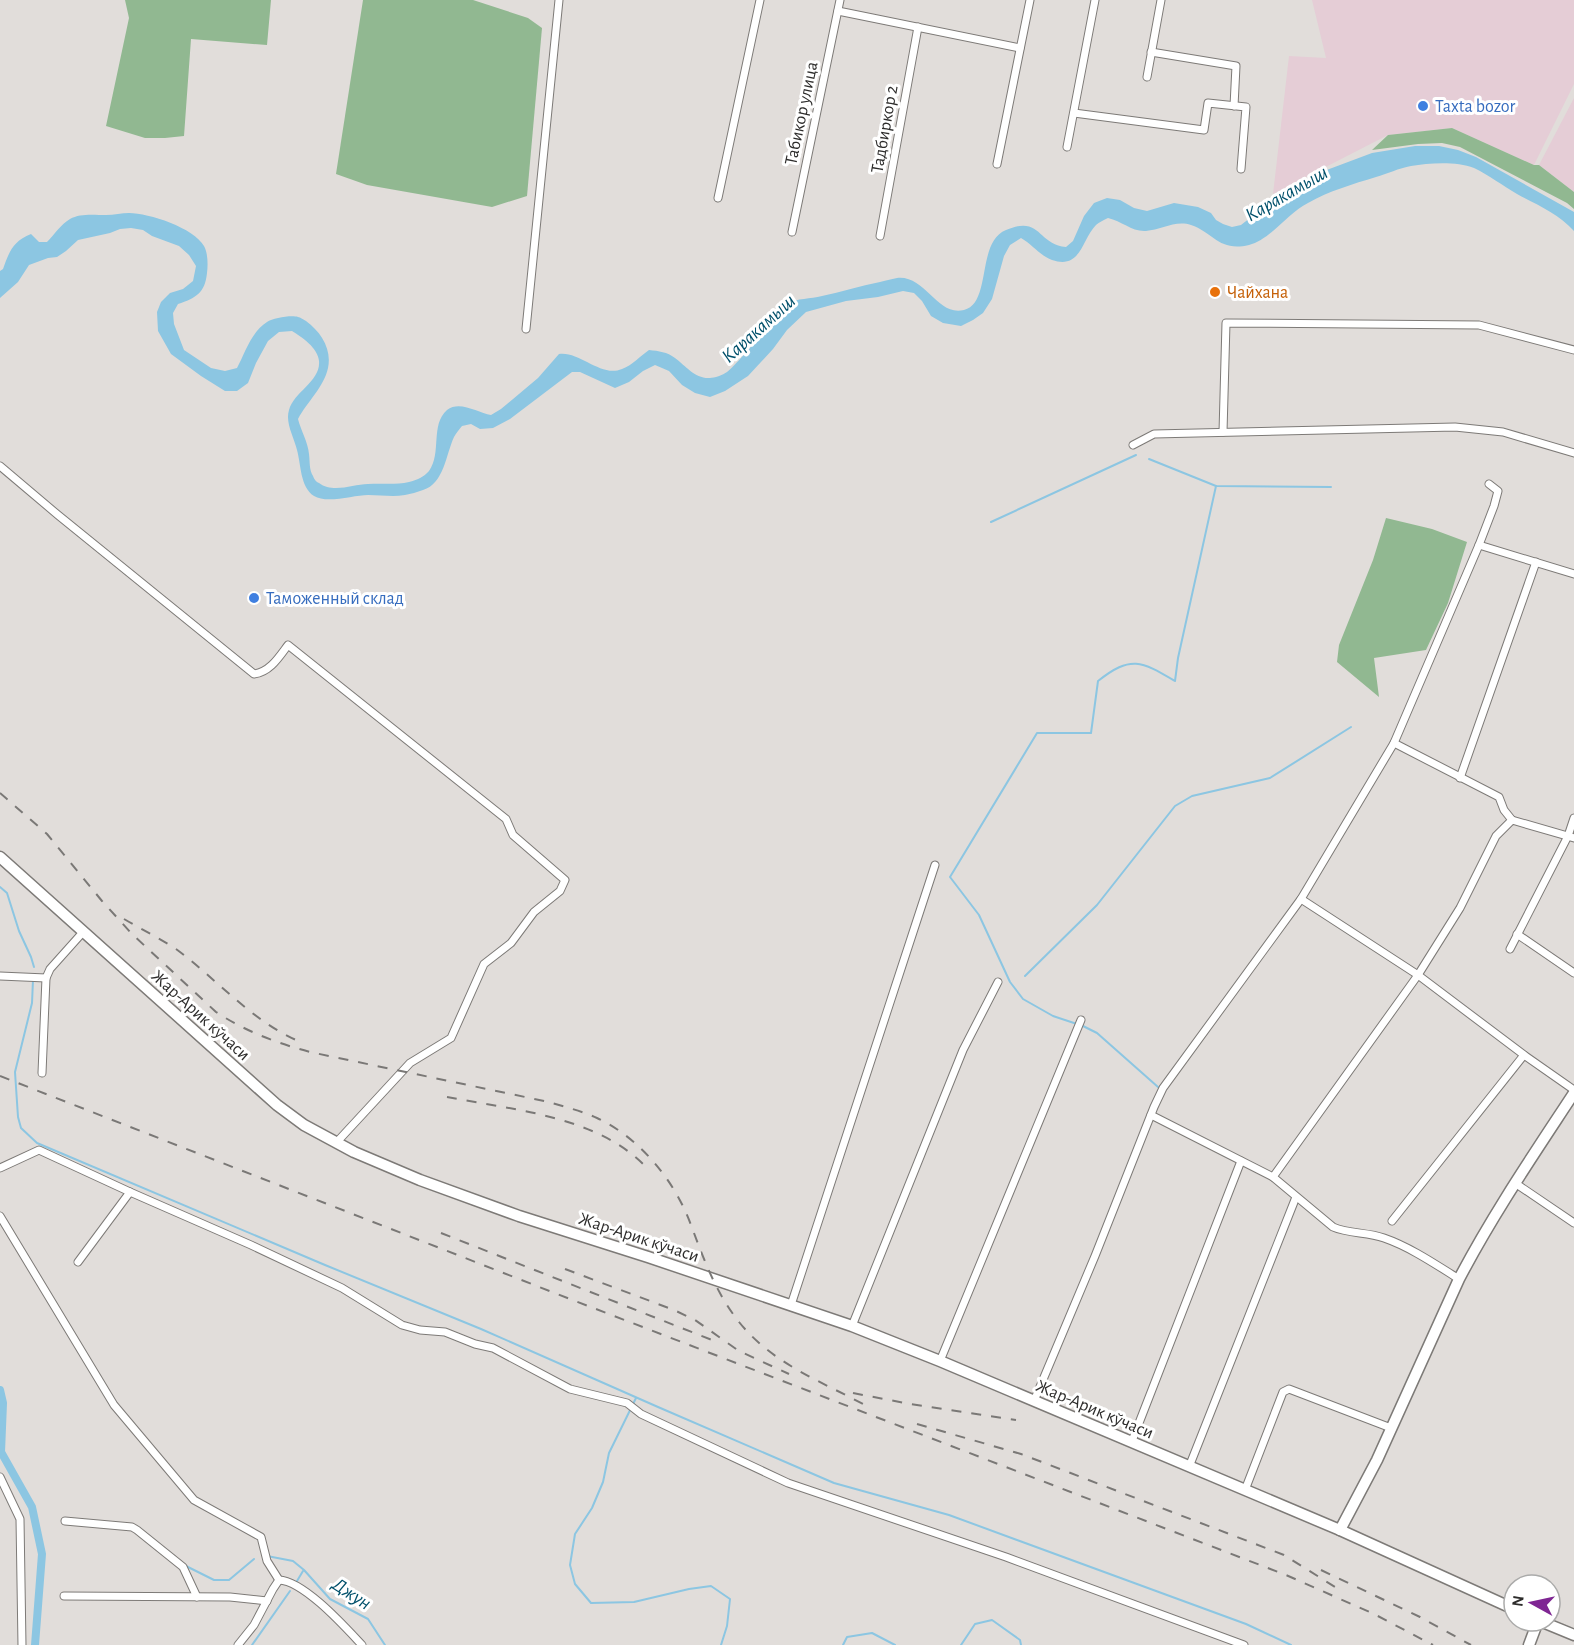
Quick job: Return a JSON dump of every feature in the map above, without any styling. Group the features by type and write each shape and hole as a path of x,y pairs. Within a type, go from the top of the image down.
{"main road":[{"name":"Жар-Арик кўчаси","path":"0,857 277,1105 297,1120 354,1152 420,1180 519,1216 852,1326 1340,1530 1502,1604"},
{"path":"1340,1530 1391,1428 1459,1279 1515,1183 1574,1092"}],"street":[{"path":"526,330 559,0"},
{"path":"718,198 760,0"},
{"name":"Табикор улица","path":"792,232 840,0"},
{"path":"997,164 1030,0"},
{"path":"1067,147 1095,0"},
{"path":"1147,77 1161,0"},
{"path":"838,11 1020,48"},
{"name":"Тадбиркор 2","path":"880,236 918,27"},
{"path":"1151,52 1236,66 1234,106"},
{"path":"1074,113 1204,130 1208,103 1245,107 1241,169"},
{"path":"1223,432 1226,323 1479,325 1574,350"},
{"path":"1133,445 1154,434 1455,427 1503,432 1574,453"},
{"path":"0,466 254,674 262,672 274,663 288,645 506,819 513,835 566,880 560,891 534,912 511,943 484,964 451,1038 410,1063 336,1143"},
{"path":"1034,1401 1163,1088 1301,899 1394,743 1494,506 1498,491 1489,484"},
{"path":"1479,545 1574,574"},
{"path":"1460,778 1536,562"},
{"path":"1394,743 1486,789 1498,797 1512,820 1571,837"},
{"path":"1510,949 1571,837 1574,818"},
{"path":"1273,1177 1418,975 1460,908 1496,836 1512,820"},
{"path":"791,1305 935,865"},
{"path":"1301,899 1418,975 1574,1092"},
{"path":"42,1073 46,978 50,969 84,931"},
{"path":"1517,934 1574,973"},
{"path":"0,976 46,978"},
{"path":"852,1326 963,1050 998,982"},
{"path":"940,1361 1081,1020"},
{"path":"1392,1221 1524,1054"},
{"path":"1151,1114 1273,1177 1333,1227 1344,1232 1382,1238 1413,1251 1459,1279"},
{"path":"0,1168 39,1150 342,1288 402,1325 420,1330 446,1332 474,1344 493,1348 570,1389 613,1399 632,1407 641,1414 788,1483 1006,1557 1244,1645"},
{"path":"1132,1442 1241,1161"},
{"path":"1515,1183 1574,1223"},
{"path":"78,1262 130,1192"},
{"path":"1189,1467 1296,1197"},
{"path":"0,1216 114,1405 194,1500 261,1538 267,1561 279,1580"},
{"path":"1245,1490 1283,1392 1286,1390 1289,1389 1391,1428"},
{"path":"0,1477 20,1519 22,1645"},
{"path":"65,1521 132,1527 183,1567 197,1597"},
{"path":"238,1645 254,1625 279,1580"},
{"path":"279,1580 286,1580 296,1586 328,1610 362,1645"},
{"path":"64,1596 230,1597 267,1600"}],"shaded area":[{"name":"Taxta bozor","path":"1312,0 1574,0 1574,84 1534,165 1452,128 1388,135 1273,194 1289,56 1326,58"},
{"path":"1574,98 1574,192 1539,165"}],"green space":[{"path":"125,0 271,0 267,45 191,39 184,136 145,138 106,126 129,18"},
{"path":"363,0 473,0 528,18 542,28 527,196 492,207 367,185 336,174"},
{"path":"1452,128 1534,165 1539,165 1574,192 1574,209 1567,203 1460,147 1442,143 1372,150 1388,135"},
{"path":"1386,518 1432,529 1467,542 1448,603 1426,650 1374,658 1379,697 1337,662 1339,645 1373,560"}],"water":[{"name":"Каракамыш","path":"1415,146 1439,146 1476,157 1574,212 1574,231 1554,214 1480,171 1459,164 1442,163 1407,167 1324,195 1301,207 1264,238 1249,245 1224,244 1191,225 1174,224 1141,231 1108,218 1096,225 1080,252 1069,261 1062,262 1047,258 1021,238 1010,245 1004,256 992,299 983,313 961,326 943,323 931,316 914,293 903,291 846,301 806,312 787,330 748,376 725,391 710,397 695,393 682,385 669,371 655,365 615,388 580,372 572,372 510,419 493,428 480,429 471,424 462,426 454,437 436,482 423,490 400,496 368,495 326,499 309,492 302,475 288,415 296,398 316,375 319,361 313,347 292,331 279,332 268,341 248,383 237,391 225,391 171,354 158,331 157,312 161,302 170,293 183,289 193,281 196,266 179,246 152,236 143,230 131,228 78,240 57,257 29,265 18,282 0,298 0,271 16,244 31,234 39,242 47,242 74,217 129,213 159,219 181,228 199,239 204,246 208,263 202,290 195,297 178,304 173,313 174,324 184,350 211,368 225,371 237,368 253,337 267,322 291,316 306,321 324,342 329,361 323,382 298,419 315,479 327,487 334,488 364,484 404,483 420,478 429,471 435,456 439,423 447,410 458,406 491,415 538,378 559,354 575,356 598,367 614,371 630,365 649,350 656,351 672,356 700,376 714,377 730,370 761,335 778,310 795,301 897,278 916,283 946,308 955,311 964,310 973,305 978,296 987,259 997,237 1017,226 1033,228 1049,241 1066,247 1073,241 1084,216 1094,203 1107,198 1120,200 1134,208 1147,211 1174,203 1198,207 1211,213 1216,220 1232,227 1241,225 1278,196 1324,171 1372,153"}],"waterway":[{"path":"991,522 1136,455"},
{"path":"1149,459 1216,486 1331,487"},
{"path":"1158,1087 1097,1033 1053,1016 1023,999 1010,982 979,915 950,877 1037,733 1091,733 1098,681 1119,667 1128,664 1144,665 1175,681 1216,486"},
{"path":"1025,976 1097,905 1175,806 1192,796 1270,778 1351,727"},
{"path":"0,887 7,893 34,967"},
{"path":"33,980 32,1003 15,1072 18,1117 21,1128 37,1143 481,1329 834,1483 949,1515 1246,1624 1291,1645"},
{"path":"0,1390 3,1403 1,1452 32,1507 42,1554 35,1645"},
{"path":"636,1398 609,1453 603,1482 592,1508 575,1534 570,1565 575,1584 591,1603 634,1602 711,1586 730,1599 727,1626 721,1645"},
{"name":"Джун","path":"267,1556 293,1561 330,1599 368,1619 385,1645"},
{"name":"Джун","path":"186,1566 214,1580 229,1580 254,1559"},
{"path":"297,1581 303,1571"},
{"path":"252,1645 290,1591"},
{"path":"961,1645 975,1624 992,1620 1020,1640 1021,1645"},
{"path":"843,1645 847,1637 872,1633 895,1645"}],"railway":[{"path":"0,793 47,834 132,934 216,1012 238,1025 310,1052 549,1102 597,1118 628,1137 654,1163 676,1193 717,1288 739,1322 766,1349 781,1360 863,1404"},
{"path":"124,919 176,949 252,1013 303,1043"},
{"path":"0,1076 1286,1575 1374,1614 1433,1645"},
{"path":"447,1097 527,1112 581,1126 628,1151 648,1169"},
{"path":"441,1233 717,1342"},
{"path":"565,1269 674,1310 695,1320 739,1351 789,1374"},
{"path":"853,1393 1016,1420"},
{"path":"917,1424 1021,1454 1284,1555 1335,1587"},
{"path":"1321,1570 1420,1617 1471,1645"}],"place":[{"name":"Taxta bozor","path":"1423,106"},
{"name":"Чайхана","path":"1215,292"},
{"name":"Таможенный склад","path":"254,598"}]}
